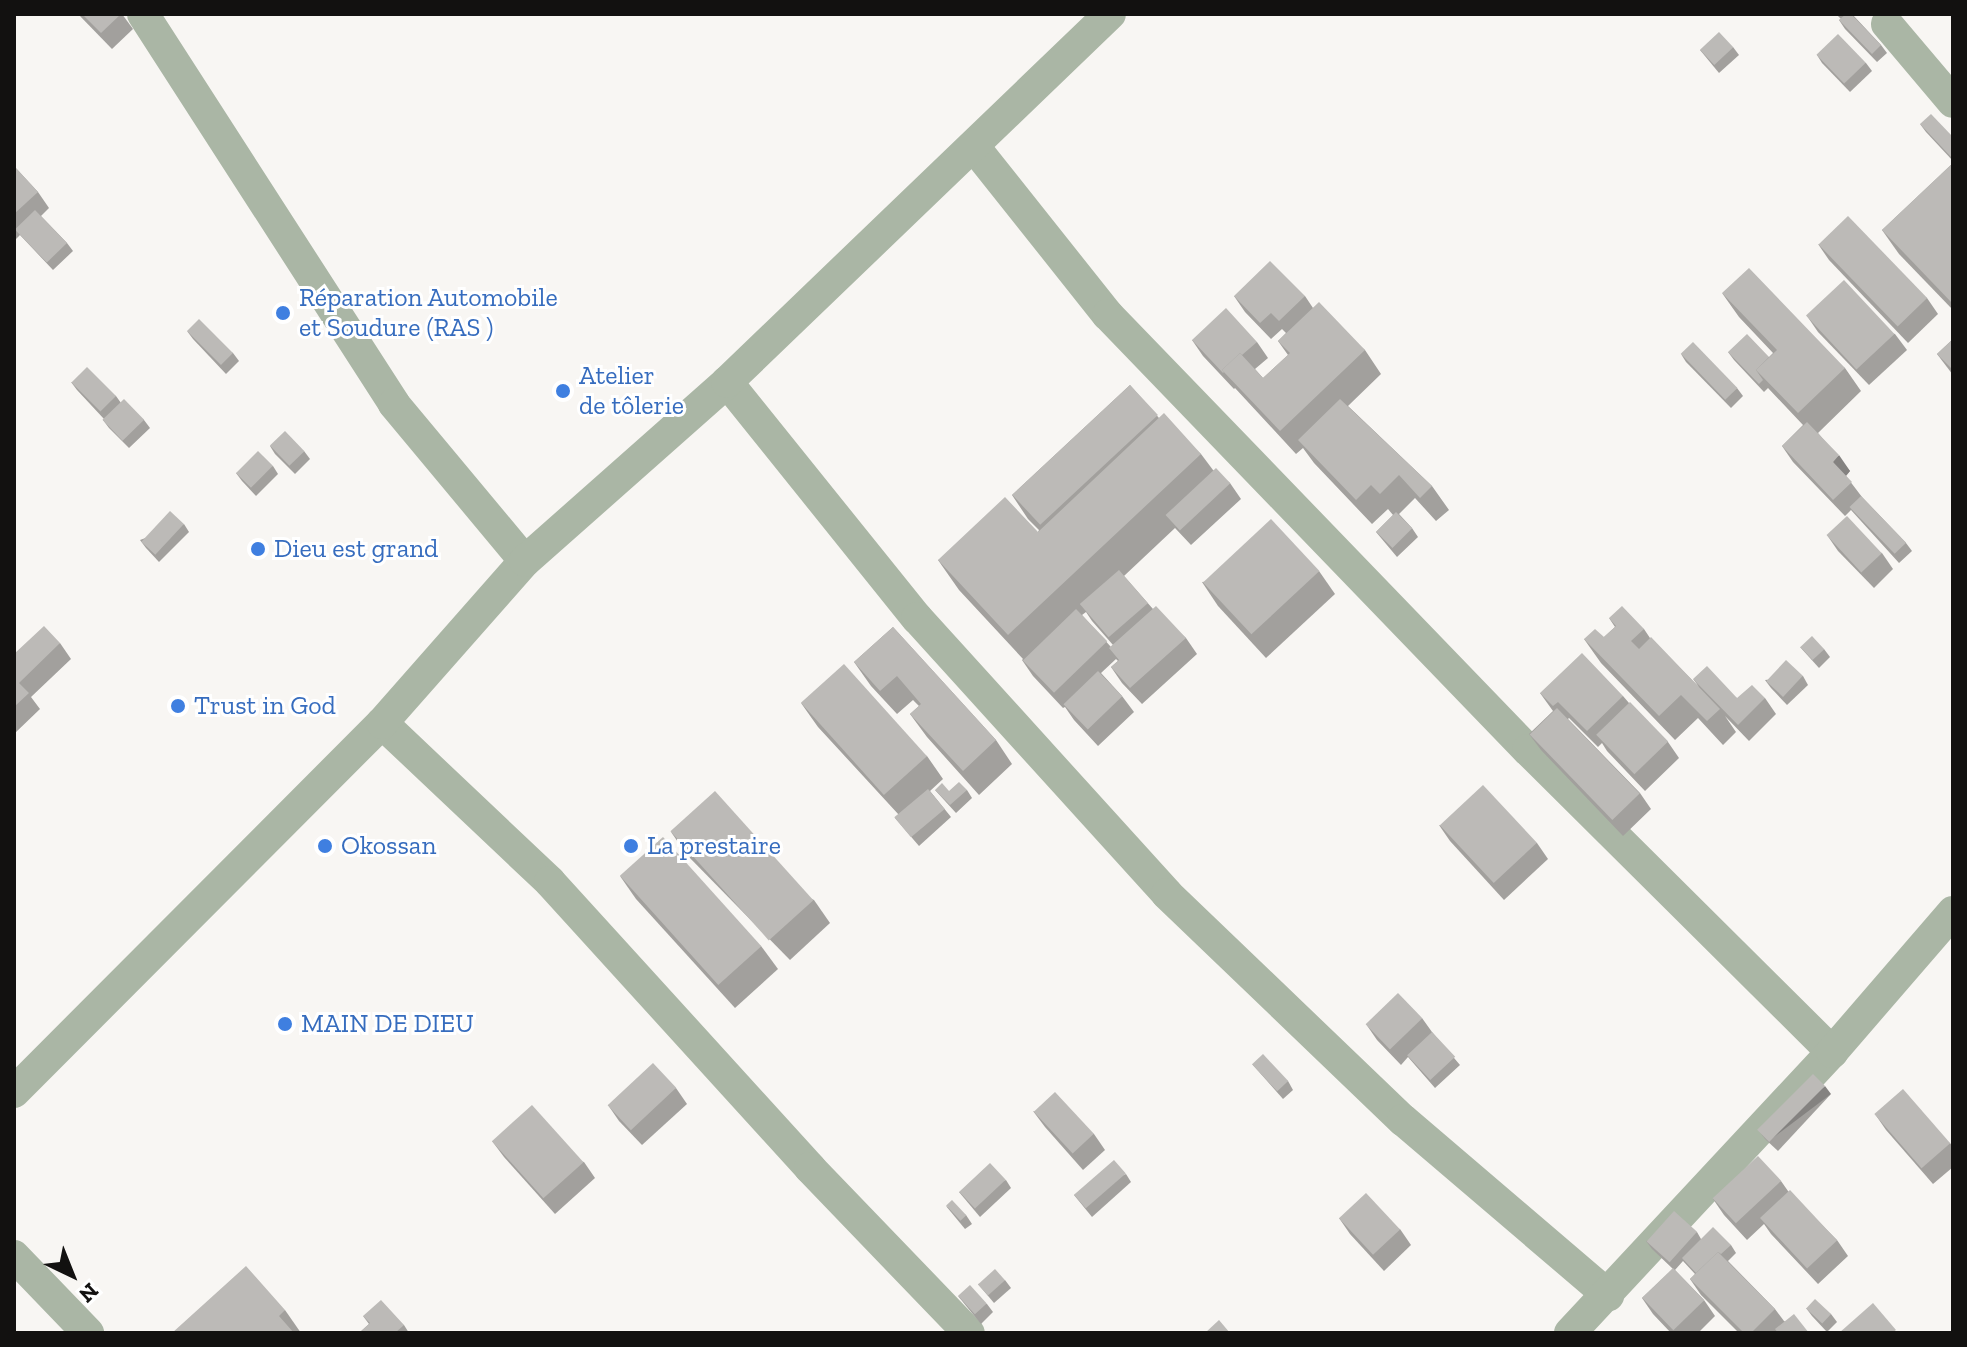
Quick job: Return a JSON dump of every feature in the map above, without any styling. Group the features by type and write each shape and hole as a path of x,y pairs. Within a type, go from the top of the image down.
{"street":[{"path":"143,14 394,404 525,561"},
{"path":"14,1092 382,723 525,561 727,382 975,148 1110,14"},
{"path":"1887,24 1953,102"},
{"path":"975,148 1108,315 1528,750 1832,1052"},
{"path":"727,382 917,618 1167,894 1403,1120 1608,1295"},
{"path":"382,723 550,882 810,1168 969,1333"},
{"path":"1570,1333 1832,1052 1953,912"},
{"path":"14,1256 88,1333"}],"building":[{"path":"82,14 121,14 101,33"},
{"path":"1851,14 1881,45 1872,54 1839,20"},
{"path":"1719,32 1733,47 1714,65 1700,50"},
{"path":"1838,34 1866,63 1844,84 1816,55"},
{"path":"1931,114 1953,137 1953,159 1920,124"},
{"path":"1953,163 1953,304 1882,230"},
{"path":"14,166 38,192 14,214"},
{"path":"35,210 67,243 47,263 15,229"},
{"path":"1848,216 1927,298 1898,326 1819,244"},
{"path":"1270,261 1305,296 1279,321 1271,313 1260,323 1234,296"},
{"path":"1749,268 1845,368 1798,413 1756,370 1777,350 1722,293"},
{"path":"1844,280 1894,334 1856,370 1806,315"},
{"path":"1319,302 1365,350 1280,431 1222,370 1240,353 1263,378 1290,353 1278,341"},
{"path":"1226,308 1257,342 1242,355 1240,353 1222,370 1223,373 1192,340"},
{"path":"199,319 233,353 221,365 187,331"},
{"path":"1747,334 1769,357 1756,370 1763,380 1759,384 1728,352"},
{"path":"1953,339 1953,370 1937,354"},
{"path":"1693,342 1737,388 1725,400 1681,354"},
{"path":"87,367 116,396 100,412 71,383"},
{"path":"1130,385 1158,415 1040,525 1012,495"},
{"path":"124,399 144,420 123,441 102,420"},
{"path":"1340,399 1432,486 1420,498 1399,475 1380,494 1371,485 1356,500 1298,440"},
{"path":"1164,413 1201,454 1008,635 938,560 1005,497 1038,532"},
{"path":"1807,422 1839,455 1833,462 1852,482 1833,500 1782,446"},
{"path":"285,431 304,451 289,466 270,446"},
{"path":"258,451 273,466 251,488 236,473"},
{"path":"1216,468 1230,483 1180,530 1166,515"},
{"path":"1861,496 1906,543 1895,554 1849,507"},
{"path":"170,511 184,524 155,555 141,542"},
{"path":"1396,512 1412,528 1392,548 1376,532"},
{"path":"1847,516 1882,553 1861,572 1827,535"},
{"path":"1271,519 1319,571 1251,634 1203,582"},
{"path":"1119,570 1148,603 1109,637 1080,604"},
{"path":"1156,606 1186,638 1130,688 1111,667 1119,660 1109,648"},
{"path":"1622,606 1644,629 1631,641 1639,649 1651,637 1720,709 1707,721 1681,695 1659,716 1584,639 1595,629 1604,637 1616,626 1609,618"},
{"path":"1076,609 1107,641 1054,693 1023,660"},
{"path":"44,626 60,643 19,683 29,693 14,707 14,654"},
{"path":"893,627 996,740 963,771 910,714 921,704 897,676 880,691 854,662"},
{"path":"1812,636 1824,649 1813,660 1800,647"},
{"path":"1582,653 1623,696 1587,731 1558,702 1553,706 1540,693"},
{"path":"1786,660 1803,676 1783,697 1766,681"},
{"path":"844,664 927,756 884,795 801,703"},
{"path":"1707,666 1737,698 1752,685 1765,698 1738,725 1693,679"},
{"path":"1098,671 1122,696 1088,730 1063,704"},
{"path":"1630,702 1668,742 1634,774 1596,735"},
{"path":"1557,708 1640,794 1612,820 1530,734"},
{"path":"959,782 967,790 950,805 935,790 942,783 949,791"},
{"path":"1483,785 1537,843 1494,883 1440,825"},
{"path":"928,789 945,809 911,837 894,817"},
{"path":"715,791 813,900 769,940 670,831"},
{"path":"663,837 761,946 718,985 620,876"},
{"path":"1398,993 1422,1018 1390,1049 1366,1024"},
{"path":"1432,1032 1455,1057 1430,1080 1407,1055"},
{"path":"1263,1054 1288,1081 1277,1091 1252,1064"},
{"path":"653,1063 676,1088 631,1130 608,1105"},
{"path":"1813,1074 1825,1086 1769,1142 1757,1130"},
{"path":"1903,1089 1950,1143 1922,1168 1874,1114"},
{"path":"1055,1092 1094,1134 1073,1153 1034,1112"},
{"path":"532,1105 584,1162 543,1198 492,1141"},
{"path":"1758,1156 1781,1181 1736,1223 1713,1198"},
{"path":"1114,1160 1126,1174 1086,1208 1074,1195"},
{"path":"990,1163 1006,1180 975,1208 959,1192"},
{"path":"1790,1190 1837,1240 1807,1268 1760,1218"},
{"path":"1366,1193 1400,1230 1373,1255 1339,1218"},
{"path":"952,1200 966,1215 960,1221 946,1205"},
{"path":"1674,1211 1697,1232 1670,1262 1647,1241"},
{"path":"1713,1227 1731,1245 1721,1254 1718,1252 1696,1273 1682,1258"},
{"path":"1718,1252 1775,1309 1751,1333 1744,1333 1690,1279"},
{"path":"246,1266 285,1310 279,1316 294,1333 172,1333"},
{"path":"1673,1268 1704,1300 1673,1330 1642,1298"},
{"path":"995,1269 1005,1280 988,1296 978,1284"},
{"path":"970,1285 987,1304 975,1314 958,1296"},
{"path":"1815,1299 1831,1314 1822,1324 1806,1309"},
{"path":"381,1300 404,1325 395,1333 359,1333 370,1323 363,1316"},
{"path":"1873,1303 1896,1330 1892,1333 1839,1333"},
{"path":"1794,1314 1809,1333 1778,1333 1775,1329"},
{"path":"1219,1320 1230,1333 1205,1333"}],"place":[{"name":"Réparation Automobile et Soudure (RAS )","path":"283,313"},
{"name":"Atelier de tôlerie","path":"563,391"},
{"name":"Dieu est grand","path":"258,549"},
{"name":"Trust in God","path":"178,706"},
{"name":"Okossan","path":"325,846"},
{"name":"La prestaire","path":"631,846"},
{"name":"MAIN DE DIEU","path":"285,1024"}]}
